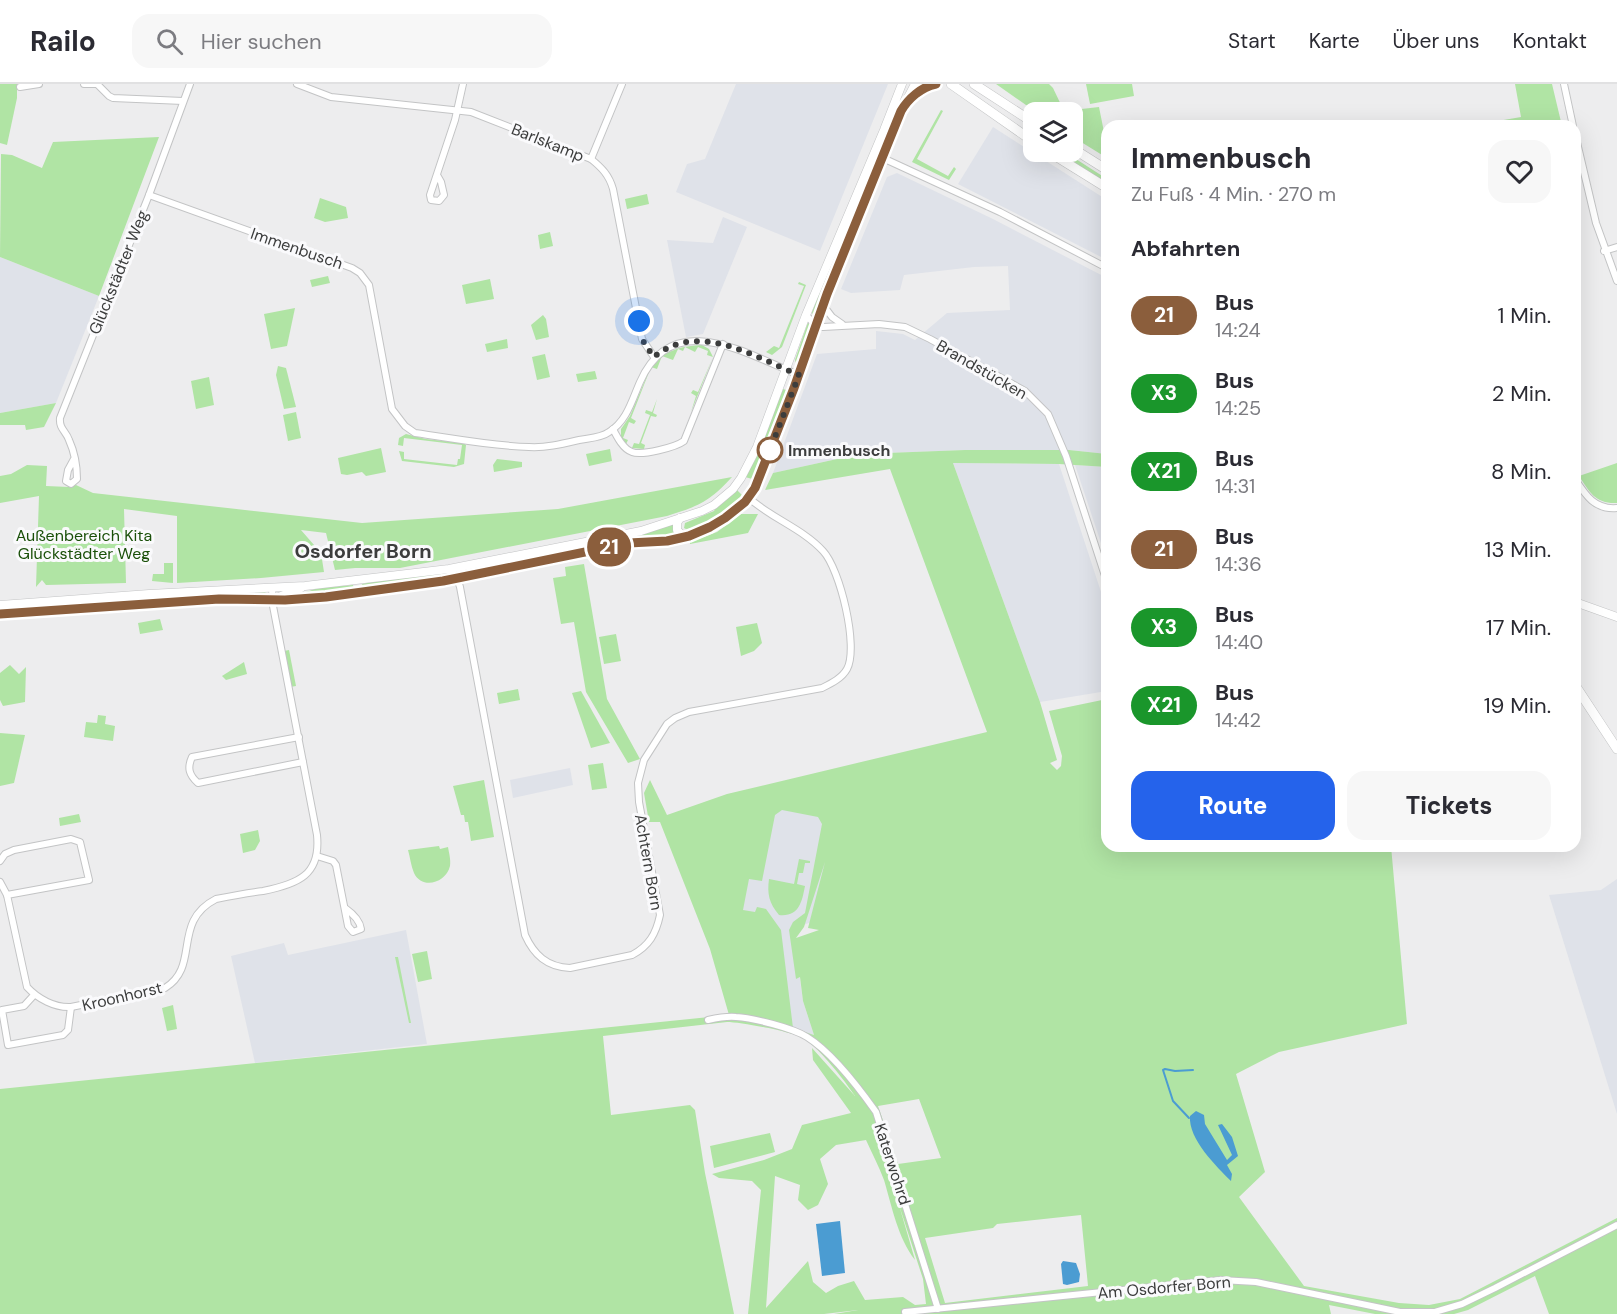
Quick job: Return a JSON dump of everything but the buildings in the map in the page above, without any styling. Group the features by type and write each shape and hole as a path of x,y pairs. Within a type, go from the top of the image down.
{"main road":[{"path":"951,84 1023,134"},
{"path":"974,84 1023,116"},
{"path":"1083,155 1101,166"},
{"path":"1065,162 1101,184"},
{"path":"1581,694 1617,749"}],"street":[{"path":"20,87 39,84"},
{"path":"84,84 97,84 113,98 183,101"},
{"name":"Glückstädter Weg","path":"74,459 69,440 60,426 60,418 149,195 190,84"},
{"name":"Barlskamp","path":"297,84 331,97 471,112 591,159 605,172 611,183 642,339 654,357"},
{"path":"437,175 455,120 463,84"},
{"path":"591,159 622,84"},
{"path":"0,605 33,601 305,586 451,569 630,534 714,505 733,489 757,447 806,315 902,84"},
{"path":"0,614 219,599 326,597 457,578 629,543 658,542 684,537 710,527 749,498 757,484 799,375 823,304 882,158 915,84"},
{"path":"906,102 935,84"},
{"path":"1564,84 1572,120"},
{"path":"874,154 1000,212 1101,265"},
{"path":"1581,159 1604,251 1617,281"},
{"name":"Immenbusch","path":"149,195 352,268 360,273 369,285 392,409 405,426 415,433 529,447 549,446 601,436 613,429"},
{"path":"1604,251 1617,247"},
{"path":"823,304 832,317 843,325"},
{"path":"806,315 816,326"},
{"name":"Brandstücken","path":"816,326 879,324 905,327 1025,391 1048,414 1066,456 1101,564"},
{"path":"723,344 684,441 666,448 633,453 628,450 613,429 625,416 646,368 654,357 666,349 679,344 708,341 723,344 799,375"},
{"path":"1581,487 1593,503 1605,508 1617,508"},
{"name":"Achtern Born","path":"457,578 525,935 535,953 544,961 561,968 632,955 640,951 652,939 660,915 639,802 638,783 644,760 667,724 689,712 822,688 840,677 847,669 851,658 852,644 839,578 830,559 815,543 749,498"},
{"path":"680,518 677,530 684,537"},
{"path":"457,578 497,559"},
{"path":"451,569 457,578"},
{"path":"273,599 278,595 294,592 305,586"},
{"path":"272,588 315,826 317,855 333,861 336,865 345,909"},
{"path":"1581,604 1617,617"},
{"path":"299,737 192,757 188,766 191,777 198,783 303,762"},
{"path":"0,861 5,854 14,850 71,839 80,842 83,850 88,880 7,895"},
{"name":"Kroonhorst","path":"71,1007 68,1030 63,1035 8,1045 2,1010 24,1006 34,995 57,1006 71,1007 165,988 181,972 190,924 208,903 216,899 288,885 307,874 317,855"},
{"path":"0,882 7,895 23,976 27,987 34,995"},
{"name":"Katerwohrd","path":"708,1020 736,1017 768,1023 803,1034 835,1062 862,1092 876,1112 882,1129 938,1309"},
{"name":"Am Osdorfer Born","path":"905,1312 1221,1280 1256,1282 1400,1312 1435,1312 1462,1304 1617,1225"}],"shaded area":[{"path":"736,84 888,84 820,251 676,192 687,164 705,159"},
{"path":"993,127 1023,146 1023,162 1048,162 1101,196 1101,257 958,184"},
{"path":"897,173 1101,275 1101,453 1069,450 965,450 860,454 773,473 817,354 876,349 876,331 903,334 915,340 947,313 1010,310 1008,266 974,267 904,275 900,290 851,293 841,289 887,177"},
{"path":"723,217 747,227 703,334 686,337 667,240 713,243"},
{"path":"0,257 99,296 56,403 0,413"},
{"path":"953,463 1059,464 1101,592 1101,692 1040,702"},
{"path":"1075,465 1101,467 1101,543"},
{"path":"570,768 573,785 513,798 510,780"},
{"path":"758,795 836,810 814,921 793,929 803,1001 814,1035 742,1013 726,964"},
{"path":"1617,879 1617,1114 1549,895 1601,890"},
{"path":"406,930 427,1044 255,1063 231,956 284,943 288,955"}],"green space":[{"path":"0,84 17,84 17,98 7,145 0,143"},
{"path":"996,84 1049,84 1060,102 1023,103"},
{"path":"1086,84 1132,84 1134,96 1090,104"},
{"path":"1515,84 1552,84 1561,120 1504,120 1521,117"},
{"path":"1099,107 1102,120 1101,154 1083,143 1083,109"},
{"path":"941,110 943,111 917,159 948,176 954,167 956,169 949,180 912,162"},
{"path":"159,137 99,296 0,257 1,154 12,155 42,168 53,142"},
{"path":"1072,162 1081,162 1101,175 1101,179"},
{"path":"868,174 872,176 838,258 834,256"},
{"path":"647,194 649,204 627,209 625,199"},
{"path":"320,198 346,207 348,218 325,222 314,218"},
{"path":"550,232 553,246 540,249 538,235"},
{"path":"831,263 836,265 814,318 812,312"},
{"path":"328,276 330,283 312,287 310,280"},
{"path":"490,279 494,299 466,304 462,285"},
{"path":"799,282 806,285 782,347 772,355 766,352 774,346 779,348 804,286 798,284"},
{"path":"295,308 287,346 271,349 264,314"},
{"path":"543,315 546,319 549,337 536,340 531,325"},
{"path":"808,322 811,326 801,359 796,363 795,360"},
{"path":"507,339 508,348 487,352 485,344"},
{"path":"702,345 709,349 713,357 707,355 708,351 698,347 695,352 685,347 683,351 678,349 688,346"},
{"path":"678,349 673,360 662,356"},
{"path":"545,354 550,377 537,380 532,357"},
{"path":"662,356 657,369 651,367 631,418 636,421 634,424 629,422 623,438 628,440 626,444 621,438 621,429 630,416 651,366"},
{"path":"713,357 691,412 696,396 691,393 693,390 698,392"},
{"path":"278,366 286,368 296,407 284,409 276,375"},
{"path":"595,371 597,379 578,382 576,374"},
{"path":"209,377 214,405 196,409 191,381"},
{"path":"783,389 786,390 756,480 745,477 755,460"},
{"path":"657,399 653,413 657,415 656,417 651,416 641,443 645,445 644,449 632,448 634,443 639,444 650,415 645,413 646,410 652,412"},
{"path":"56,403 44,427 26,430 25,425 0,425 0,413"},
{"path":"296,412 301,438 288,441 283,415"},
{"path":"406,434 426,439 463,443 466,445 464,464 454,467 402,461 399,451 404,452 404,459 457,465 460,459 462,445 404,438 403,446 398,445 399,438"},
{"path":"381,448 386,472 366,476 362,472 341,474 338,458"},
{"path":"610,449 612,461 589,466 586,454"},
{"path":"965,450 1069,450 1101,453 1101,467 953,463 1040,702 1057,760 1050,763 1057,770 1061,766 1062,756 1049,711 1101,700 1101,852 1392,852 1407,1024 1279,1052 1236,1074 1265,1172 1239,1197 1304,1286 1399,1303 1429,1305 1460,1299 1617,1218 1617,1314 1549,1314 1535,1276 1468,1310 1454,1314 1375,1314 1329,1305 1331,1314 834,1314 858,1310 824,1314 748,1314 761,1190 752,1181 719,1178 712,1174 764,1160 792,1149 802,1125 851,1113 813,1060 812,1048 855,1096 832,1066 805,1039 790,1033 727,1022 603,1036 611,1115 690,1105 695,1110 705,1173 734,1314 0,1314 0,1089 729,1015 710,949 660,822 649,822 644,793 650,780 667,815 727,794 987,732 890,469 765,490 773,473 860,454","holes":["782,810 818,817 822,824 805,913 793,922 789,930 796,979 800,977 803,1001 814,1035 793,1028 781,930 766,909 757,907 755,912 743,910 749,879 762,881 775,815","825,862 808,928 819,930 796,938 804,927","919,1099 941,1158 898,1164 878,1106","866,1140 884,1180 900,1232 915,1260 899,1205 923,1279 926,1304 915,1305 903,1297 865,1300 854,1281 826,1293 813,1282 808,1261 766,1308 775,1176 800,1185 798,1200 808,1210 818,1205 828,1184 820,1159 836,1145","1081,1215 1088,1286 945,1303 925,1238 993,1228 997,1224"]},
{"path":"497,459 522,462 522,467 494,472 493,465"},
{"path":"1617,463 1617,503 1604,502 1594,496 1581,479 1581,475"},
{"name":"Außenbereich Kita Glückstädter Weg","path":"27,465 47,466 46,486 76,485 93,493 362,523 558,509 732,477 703,502 667,516 400,568 335,570 326,533 301,530 321,553 324,572 177,583 177,516 124,509 126,583 46,585 42,580 36,587 39,496 0,503 0,476 11,474"},
{"path":"736,489 745,498 731,509 703,526 684,528 685,523 714,511 718,504"},
{"path":"741,514 758,514 748,533 690,544 690,542 717,532"},
{"path":"673,522 676,536 580,550 579,546"},
{"path":"570,547 571,552 485,569 515,558"},
{"path":"164,563 173,563 173,583 152,581 153,574 164,574"},
{"path":"584,564 607,699 640,759 628,763 586,692 574,622 561,624 553,578 566,576 565,567"},
{"path":"444,572 447,575 444,578 363,587 362,584 390,578"},
{"path":"353,585 354,588 324,594 294,596 318,588"},
{"path":"265,591 266,594 263,596 181,599 180,594"},
{"path":"172,594 172,600 41,608 41,603"},
{"path":"160,619 163,630 140,634 138,623"},
{"path":"757,623 762,643 754,651 741,656 736,627"},
{"path":"616,634 621,661 604,664 599,637"},
{"path":"289,650 296,686 290,687 284,651"},
{"path":"244,662 247,674 226,680 222,676"},
{"path":"10,665 19,674 26,667 25,702 3,706 0,700 0,673"},
{"path":"518,689 520,700 499,704 497,693"},
{"path":"581,691 610,743 591,748 572,693"},
{"path":"98,715 106,716 105,724 115,726 113,741 84,737 86,722 97,723"},
{"path":"0,733 25,735 14,783 0,786"},
{"path":"603,763 607,788 592,790 588,765"},
{"path":"484,780 494,837 471,841 468,822 465,822 464,815 461,815 453,786"},
{"path":"79,814 81,822 60,826 59,818"},
{"path":"258,830 260,841 255,850 243,853 240,834"},
{"path":"439,846 440,849 448,847 450,866 448,872 434,882 422,881 414,873 408,850"},
{"path":"799,859 810,861 810,863 805,863 803,873 799,873 797,884 805,886 801,903 791,914 779,915 770,898 769,879 794,884"},
{"path":"427,951 432,979 418,982 412,954"},
{"path":"395,957 398,957 411,1023 409,1023"},
{"path":"173,1005 177,1029 167,1031 162,1008"},
{"path":"770,1133 775,1152 714,1168 710,1146"}],"water":[{"path":"1196,1111 1204,1115 1205,1124 1227,1160 1232,1155 1218,1125 1222,1124 1232,1137 1238,1156 1227,1165 1232,1174 1231,1181 1198,1143 1190,1116"},
{"path":"840,1221 845,1273 822,1276 816,1224"},
{"path":"1063,1261 1076,1263 1080,1274 1079,1282 1063,1284 1061,1264"}],"waterway":[{"path":"1189,1118 1173,1101 1163,1070 1193,1070"}],"bus line":[{"name":"21","path":"0,614 219,599 285,600 326,597 443,581 629,543 675,540 710,527 737,509 749,498 755,488 810,345 827,294 901,111 906,102 932,84 936,84"}],"place":[{"name":"Immenbusch","path":"770,450"}],"district":[{"name":"Osdorfer Born","path":"363,551"}],"route":[{"path":"639,321 642,339 654,357 679,344 714,341 799,375 770,450"}]}
